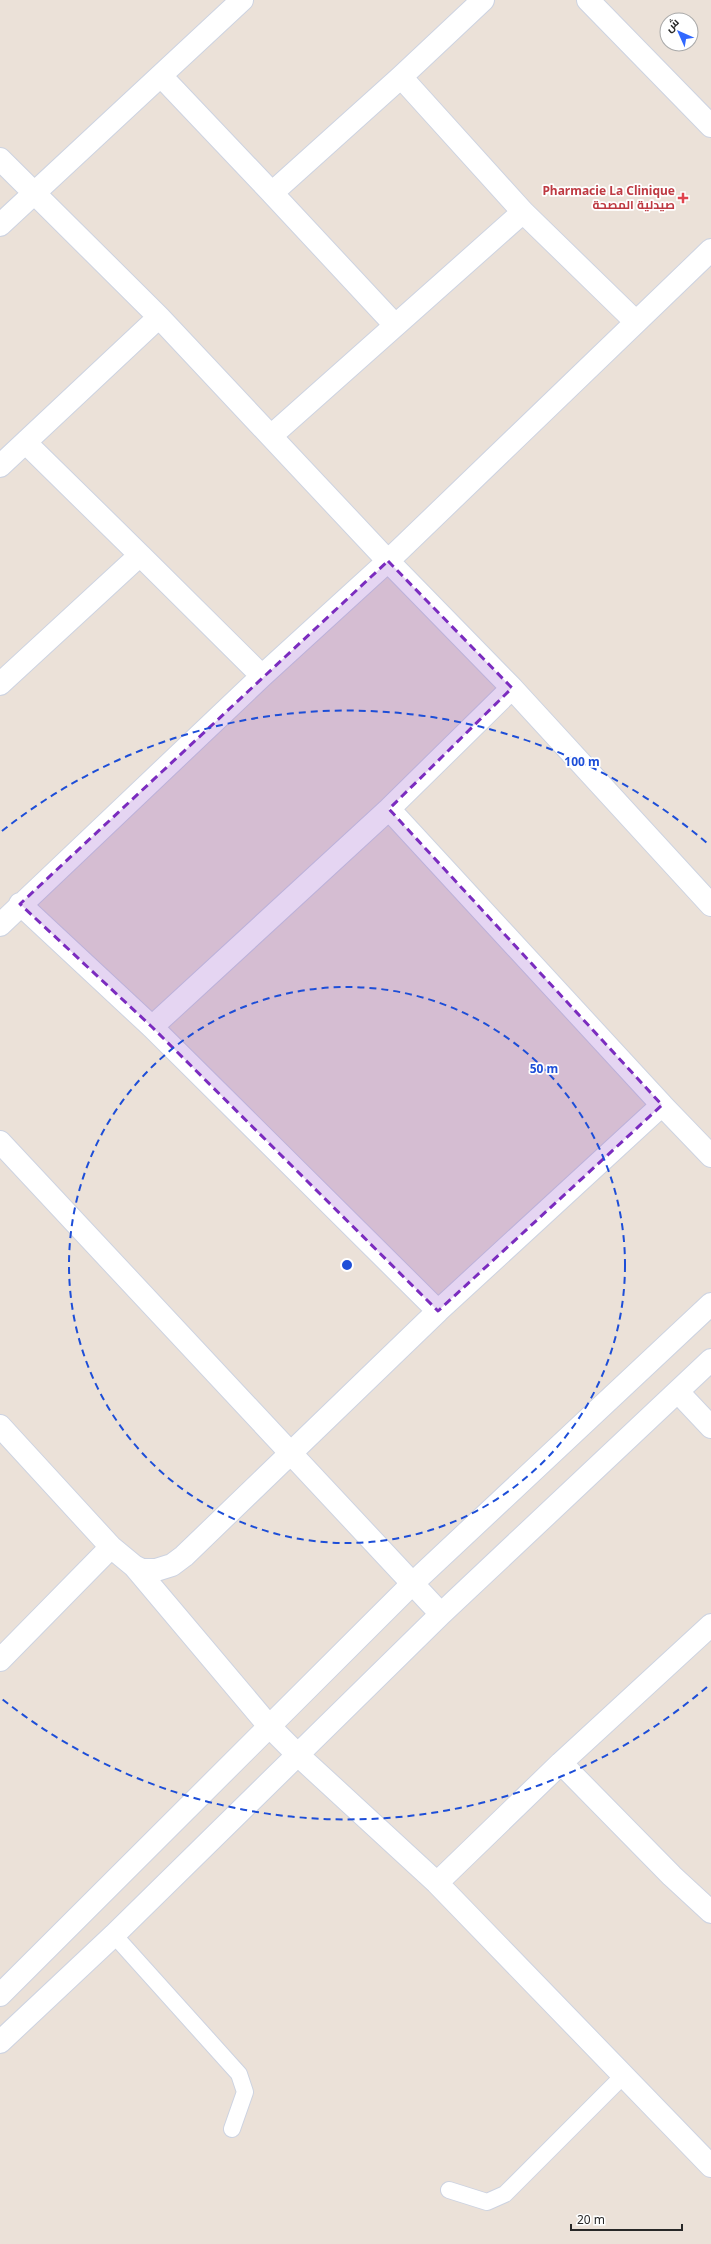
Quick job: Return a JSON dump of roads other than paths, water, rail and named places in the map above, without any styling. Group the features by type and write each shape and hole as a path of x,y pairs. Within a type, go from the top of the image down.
{"street":[{"path":"0,225 162,77 242,0"},
{"path":"272,193 401,77 483,0"},
{"path":"588,0 711,126"},
{"path":"162,77 395,325"},
{"path":"401,77 523,212 636,322"},
{"path":"0,159 159,317 388,561 512,688 711,906"},
{"path":"271,436 523,212"},
{"path":"0,925 20,904 262,676 388,561 711,250"},
{"path":"0,466 159,317"},
{"path":"26,442 262,676"},
{"path":"0,684 140,556"},
{"path":"152,1027 389,808 512,688"},
{"path":"389,808 662,1105 711,1156"},
{"path":"20,904 152,1027 438,1311"},
{"path":"134,1566 142,1570 156,1570 172,1565 184,1556 438,1311 662,1105"},
{"path":"0,1142 441,1614"},
{"path":"0,1995 412,1584 711,1304"},
{"path":"0,2042 114,1935 441,1614 711,1360"},
{"path":"678,1392 711,1427"},
{"path":"0,1426 111,1547 134,1566 269,1726 298,1755 438,1883 711,2166"},
{"path":"0,1660 111,1547"},
{"path":"438,1883 561,1762 711,1625"},
{"path":"561,1762 672,1876 711,1912"}],"lane":[{"path":"114,1935 239,2074 245,2092 232,2130"},
{"path":"449,2190 487,2202 505,2194 623,2076"}],"place":[{"name":"Pharmacie La Clinique صيدلية المصحة","path":"683,198"}]}
